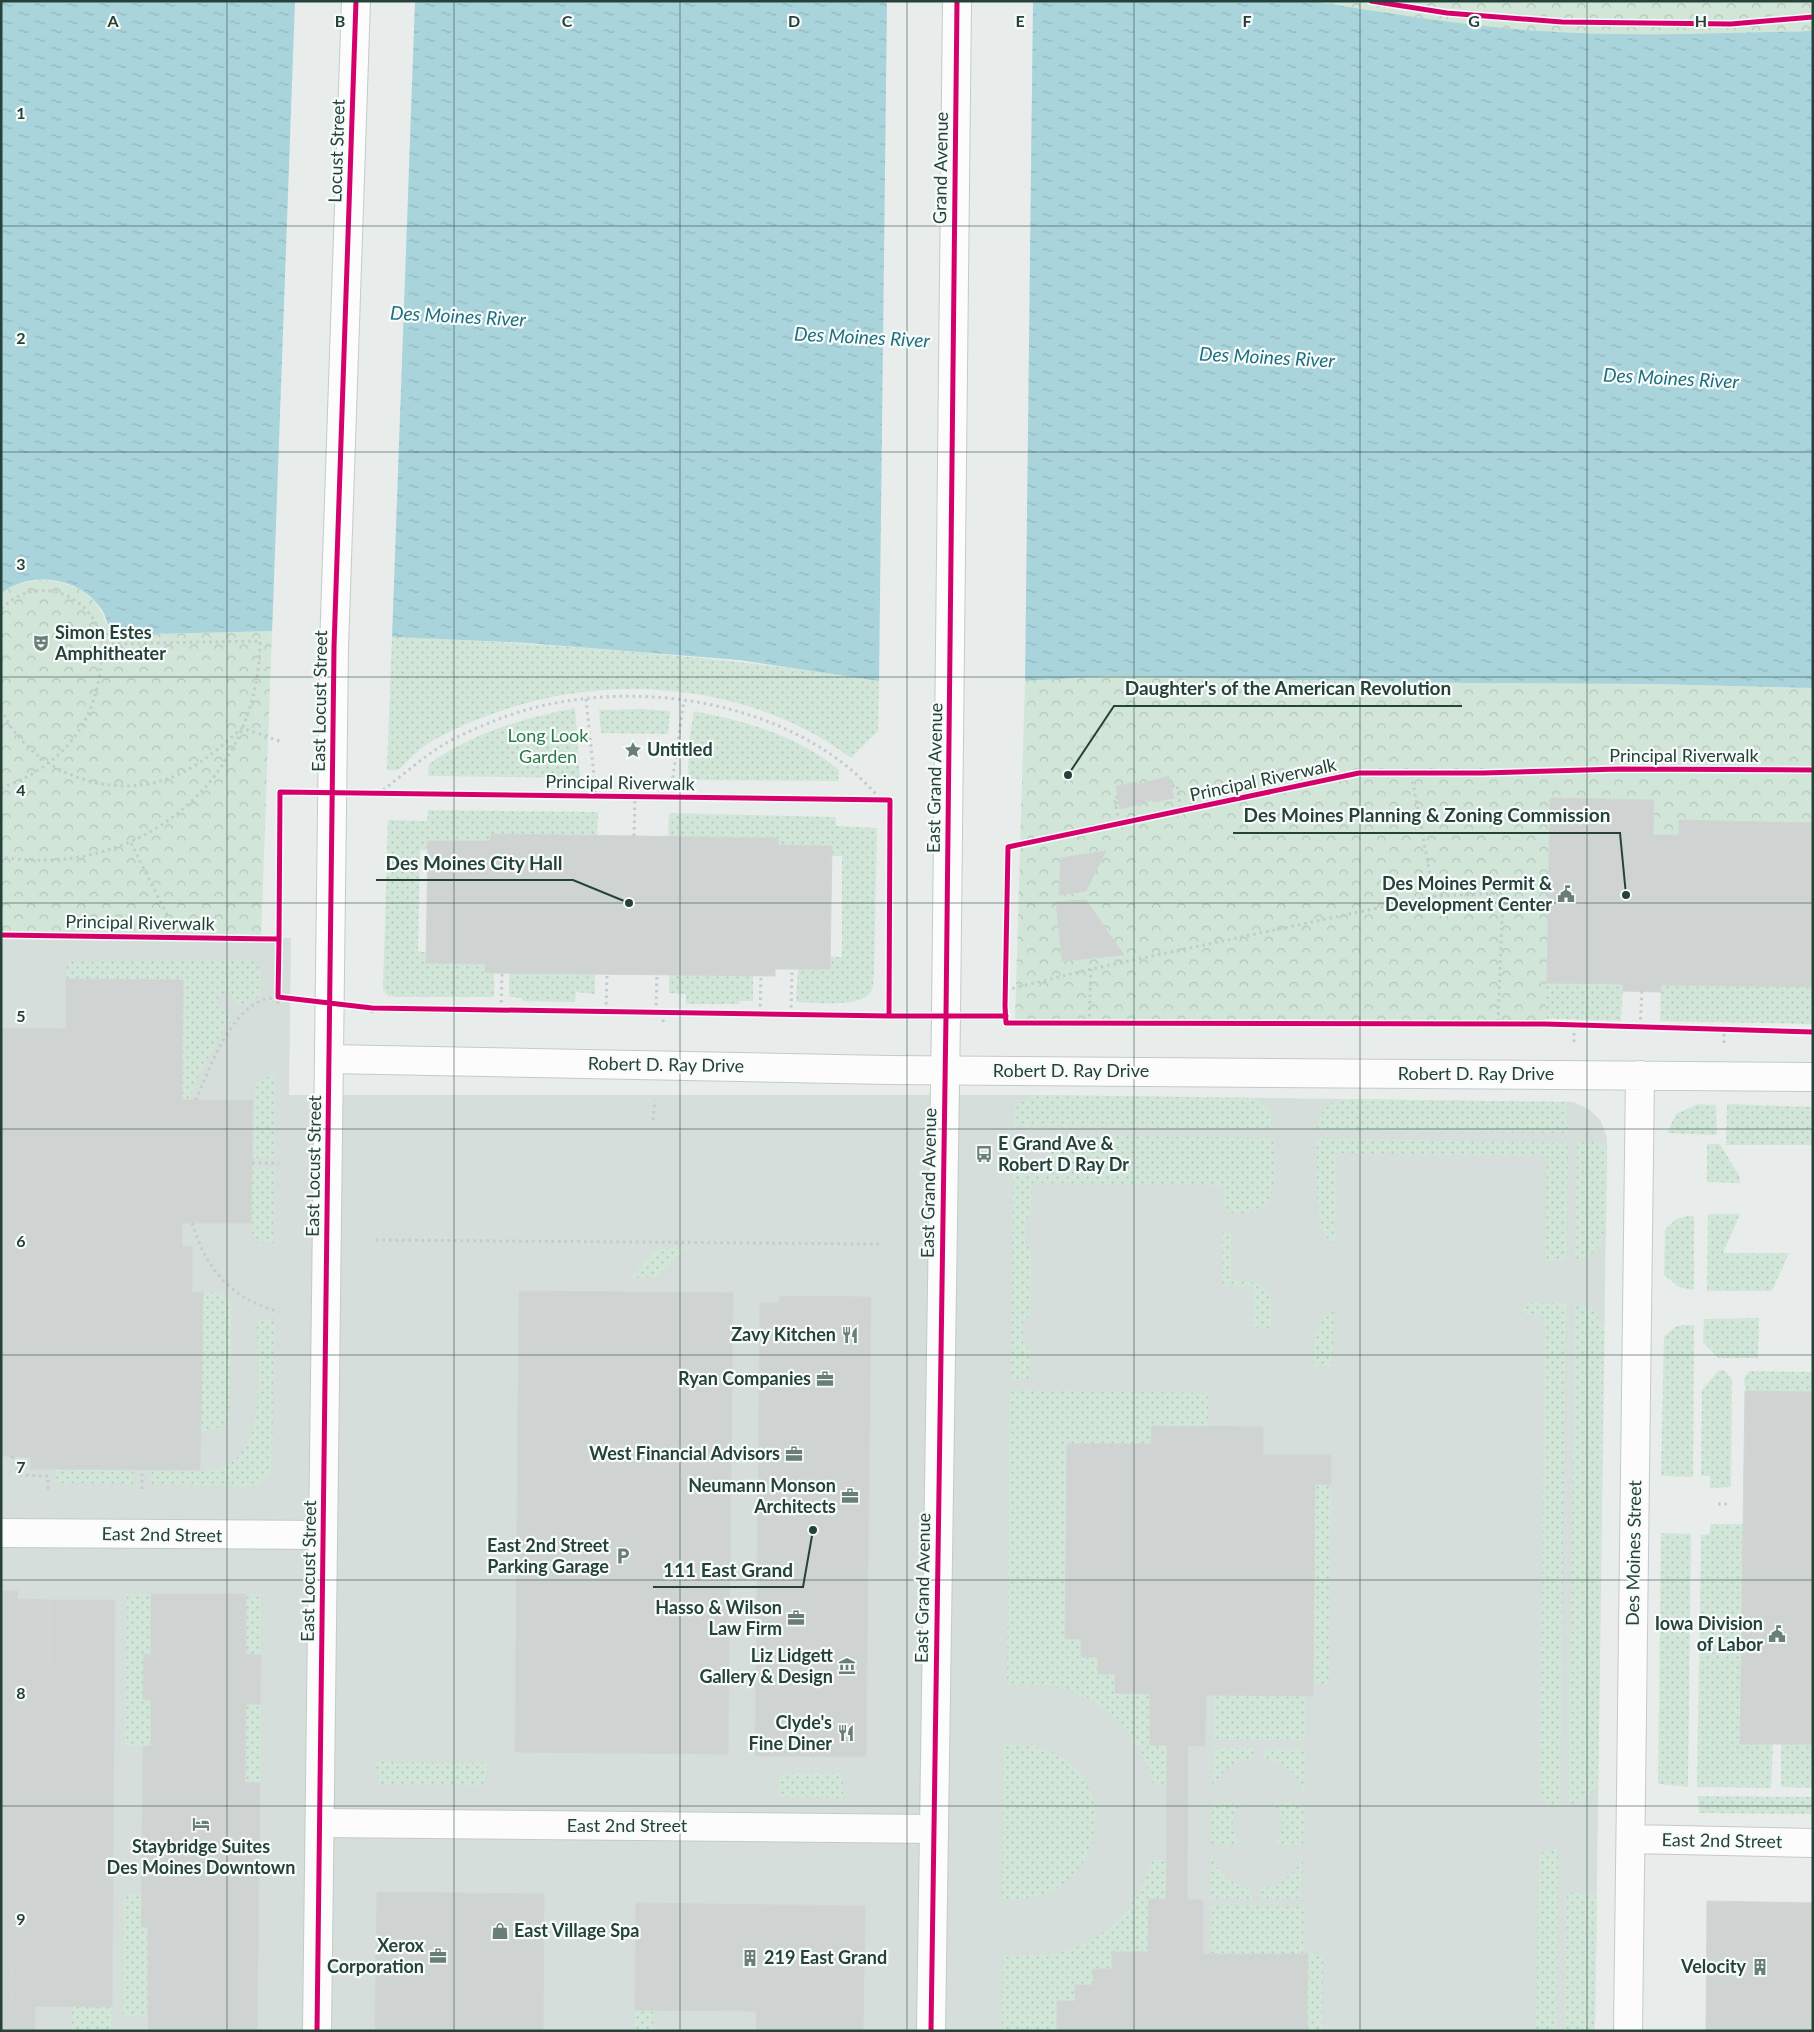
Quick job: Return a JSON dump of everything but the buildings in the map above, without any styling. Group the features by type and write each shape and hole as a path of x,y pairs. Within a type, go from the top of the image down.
{"main road":[{"name":"Locust Street","path":"346,302 356,1"},
{"name":"Grand Avenue","path":"953,336 957,1"},
{"name":"East Locust Street","path":"317,2031 334,647 346,302"},
{"name":"East Grand Avenue","path":"931,2031 950,692 953,336"},
{"name":"Robert D. Ray Drive","path":"329,1060 945,1070 1813,1077"},
{"name":"Des Moines Street","path":"1628,2031 1640,1075"},
{"name":"East 2nd Street","path":"1,1533 323,1536"},
{"name":"East 2nd Street","path":"320,1823 934,1829"},
{"name":"East 2nd Street","path":"1631,1839 1813,1843"}],"path":[{"path":"1,608 21,595 28,593 41,591 64,594 80,602 93,616 100,632 102,644 100,680 88,712 74,737 50,764 23,780 1,788"},
{"path":"1,857 62,859 88,856 131,843 175,816 193,802 223,764 242,728 254,692 260,641 102,644"},
{"path":"378,794 423,758 466,733 527,710 586,699 640,696 684,700 754,718 820,747 857,773 881,800"},
{"path":"586,699 596,795"},
{"path":"670,797 684,700"},
{"path":"1,709 20,739 50,764 82,780 120,787 152,783 176,776 196,765 242,728"},
{"path":"242,728 282,742"},
{"path":"1402,773 1420,773"},
{"path":"1411,773 1434,896"},
{"path":"1172,786 1177,785 1182,812"},
{"path":"333,793 388,794"},
{"path":"634,836 635,796"},
{"path":"1118,797 1114,798 1120,825"},
{"path":"871,800 890,800"},
{"path":"1110,827 1128,823"},
{"path":"131,843 178,937"},
{"path":"1006,990 1091,969 1434,896 1503,893 1498,1024"},
{"path":"791,1014 792,969"},
{"path":"1089,1023 1091,969"},
{"path":"501,1009 502,972"},
{"path":"606,1010 607,974"},
{"path":"656,1012 657,975"},
{"path":"760,1013 761,976"},
{"path":"1006,980 1006,998"},
{"path":"278,988 278,1001"},
{"path":"1640,1026 1642,991"},
{"path":"196,1100 207,1073 236,1021 262,1000 330,1002 372,1010 382,1008"},
{"path":"491,1009 511,1009"},
{"path":"596,1010 616,1011"},
{"path":"646,1012 674,1012"},
{"path":"663,1022 664,1012"},
{"path":"750,1013 768,1013"},
{"path":"783,1014 801,1014"},
{"path":"1574,1025 1574,1043"},
{"path":"1724,1029 1724,1044"},
{"path":"653,1120 656,1094"},
{"path":"252,1162 279,1163"},
{"path":"192,1223 197,1238 217,1275 228,1286 258,1306 279,1312"},
{"path":"376,1240 882,1244"},
{"path":"12,1456 21,1475 48,1476 48,1489"},
{"path":"142,1470 142,1489"},
{"path":"1718,1504 1728,1504"}],"shaded area":[{"path":"1,936 291,938 289,1095 1036,1095 1573,1102 1589,1109 1601,1121 1607,1138 1595,2031 1,2031"}],"green space":[{"path":"1312,1 1813,1 1813,31 1643,34 1541,31 1455,22"},
{"path":"40,580 66,584 86,594 101,611 110,635 272,631 261,939 1,935 1,594 17,584"},
{"path":"392,636 636,652 758,664 879,681 878,731 851,758 810,732 767,712 721,699 673,691 625,689 577,693 529,702 484,717 430,742 398,770 387,770"},
{"path":"1106,676 1813,688 1813,823 1679,820 1679,835 1653,835 1654,801 1549,895 1545,1024 1015,1022 1025,681"},
{"name":"Long Look Garden","path":"575,708 580,778 428,776 429,764 445,753 480,735 517,722"},
{"path":"640,709 670,711 668,734 601,733 599,710"},
{"path":"694,711 752,725 789,739 807,748 839,770 838,781 688,780 689,741"},
{"path":"428,810 598,812 597,836 491,834 490,841 428,841 428,850 420,850 418,951 485,964 485,972 494,973 494,997 396,997 388,996 383,989 388,820 427,821"},
{"path":"669,813 836,817 836,826 877,828 874,974 873,988 867,996 859,1000 838,1003 796,1002 798,969 830,969 831,957 842,957 842,856 832,856 832,846 778,845 778,838 668,837"},
{"path":"1549,895 1547,983 1623,984 1621,1021 1503,1017"},
{"path":"251,960 261,969 261,996 241,1006 227,991 215,1002 231,1017 199,1074 189,1100 182,1100 66,979 67,962"},
{"path":"509,972 595,974 595,994 576,992 575,1002 522,1001 522,998 509,997"},
{"path":"669,975 753,976 753,1001 739,1001 739,1004 686,1004 686,994 669,993"},
{"path":"1661,985 1813,987 1813,1024 1660,1021"},
{"path":"275,1074 274,1158 253,1158 255,1088 259,1081"},
{"path":"1036,1095 1253,1098 1262,1103 1268,1110 1273,1129 1014,1126 1015,1105"},
{"path":"1342,1099 1566,1102 1568,1133 1317,1130 1324,1110"},
{"path":"1698,1104 1716,1105 1717,1135 1667,1133 1676,1114"},
{"path":"1727,1104 1813,1107 1813,1145 1726,1145"},
{"path":"1049,1135 1274,1138 1274,1185 1266,1205 1258,1211 1240,1213 1231,1212 1224,1208 1223,1185 1032,1183 1031,1214 1025,1221 1025,1243 1031,1249 1030,1316 1023,1321 1023,1344 1030,1350 1029,1379 1011,1379 1013,1163 1048,1164"},
{"path":"1317,1138 1568,1143 1566,1260 1545,1261 1547,1156 1336,1153 1335,1244 1325,1235 1319,1214 1316,1159"},
{"path":"1577,1142 1596,1142 1607,1145 1606,1230 1592,1253 1582,1259 1575,1260"},
{"path":"1707,1144 1720,1144 1740,1177 1740,1183 1707,1182"},
{"path":"252,1168 274,1168 273,1243 259,1242 252,1234"},
{"path":"1708,1214 1740,1214 1723,1253 1789,1253 1772,1291 1707,1291"},
{"path":"1694,1216 1694,1290 1679,1287 1664,1275 1665,1230 1676,1219"},
{"path":"1223,1232 1232,1233 1231,1280 1258,1283 1270,1293 1271,1325 1269,1328 1253,1327 1253,1286 1222,1286"},
{"path":"659,1248 686,1248 657,1277 630,1278"},
{"path":"203,1292 224,1295 232,1305 229,1416 218,1428 201,1431"},
{"path":"1527,1303 1566,1303 1560,1806 1544,1802 1540,1795 1545,1317 1524,1314 1523,1308"},
{"path":"1575,1303 1593,1310 1604,1328 1598,1784 1586,1799 1568,1805"},
{"path":"1334,1307 1332,1366 1313,1366 1318,1327"},
{"path":"262,1317 274,1321 272,1467 268,1475 259,1483 246,1487 150,1484 150,1470 191,1472 215,1469 233,1461 245,1448 253,1429 257,1408 257,1324"},
{"path":"1759,1318 1758,1358 1718,1358 1703,1342 1704,1319"},
{"path":"1694,1325 1693,1477 1661,1476 1664,1337 1675,1327"},
{"path":"1719,1370 1724,1370 1732,1379 1731,1487 1710,1488 1710,1476 1701,1476 1702,1390"},
{"path":"1750,1371 1813,1372 1813,1392 1745,1391 1744,1378"},
{"path":"1010,1390 1208,1393 1208,1427 1152,1426 1151,1444 1067,1444 1065,1639 1081,1639 1081,1657 1098,1657 1115,1674 1115,1693 1150,1694 1150,1745 1167,1746 1167,1784 1153,1784 1141,1751 1131,1737 1120,1723 1093,1702 1055,1686 1034,1684 1007,1685"},
{"path":"56,1469 134,1469 133,1484 56,1483"},
{"path":"1315,1484 1331,1485 1329,1684 1313,1684"},
{"path":"1710,1524 1743,1524 1740,1743 1773,1744 1771,1788 1697,1787 1701,1535 1710,1534"},
{"path":"1661,1533 1691,1534 1688,1787 1658,1784"},
{"path":"127,1594 151,1594 151,1655 144,1655 143,1699 151,1700 151,1746 125,1746"},
{"path":"246,1594 261,1594 261,1655 246,1654"},
{"path":"1214,1695 1305,1696 1305,1740 1213,1739"},
{"path":"246,1704 260,1704 260,1783 245,1782"},
{"path":"1004,1744 1041,1748 1072,1765 1089,1787 1095,1813 1093,1839 1082,1864 1063,1884 1036,1896 1002,1899"},
{"path":"1781,1744 1813,1744 1813,1788 1781,1787"},
{"path":"1214,1748 1254,1748 1254,1757 1240,1761 1228,1768 1218,1779 1212,1792"},
{"path":"1264,1749 1305,1749 1304,1794 1298,1780 1290,1770 1278,1762 1264,1758"},
{"path":"375,1762 487,1763 485,1785 379,1784"},
{"path":"780,1773 843,1773 843,1798 779,1797"},
{"path":"1698,1796 1813,1797 1813,1814 1699,1813"},
{"path":"1212,1803 1244,1803 1233,1817 1233,1829 1242,1844 1211,1844"},
{"path":"1271,1803 1304,1803 1303,1845 1273,1845 1282,1829 1282,1818 1276,1807"},
{"path":"1558,1849 1557,2031 1536,2031 1539,1858 1544,1851"},
{"path":"1211,1853 1221,1873 1238,1885 1252,1889 1252,1899 1211,1898"},
{"path":"1303,1854 1301,1898 1261,1899 1261,1889 1275,1885 1287,1878 1297,1867"},
{"path":"1152,1860 1166,1860 1166,1899 1149,1899 1148,1952 1112,1952 1112,1969 1093,1969 1093,1985 1075,2001 1057,2031 1002,2031 1003,1955 1054,1954 1093,1939 1107,1929 1130,1906 1139,1892"},
{"path":"1567,1892 1597,1894 1595,2031 1565,2031"},
{"path":"124,1894 141,1894 148,1927 148,2016 123,2016"},
{"path":"1212,1905 1304,1907 1303,1955 1211,1953"},
{"path":"1308,1954 1323,1955 1322,2031 1307,2031"},
{"path":"72,2006 112,2007 112,2031 72,2031"},
{"path":"653,2009 653,2031 634,2031 635,2010"}],"water":[{"name":"Des Moines River","path":"1,1 1312,1 1455,22 1541,31 1643,34 1813,31 1813,688 1106,676 1025,681 879,681 739,660 527,643 272,631 110,635 105,616 99,606 90,596 66,583 53,580 25,582 12,586 1,594"}],"pier":[{"path":"295,1 415,1 392,638 272,634"},
{"path":"887,1 1033,1 1025,684 879,683"}],"cycle path":[{"path":"317,2031 334,647 356,1"},
{"path":"931,2031 946,1016 957,1"},
{"path":"1371,1 1447,13 1562,22 1731,24 1813,17"},
{"name":"Principal Riverwalk","path":"1813,770 1619,769 1483,773 1359,773 1008,847 1005,1006 1006,1023 1545,1024 1813,1032"},
{"name":"Principal Riverwalk","path":"279,939 280,792 890,800 889,1016"},
{"name":"Principal Riverwalk","path":"1,935 279,939 278,997 372,1008 1006,1016"}],"place":[{"name":"Simon Estes Amphitheater","path":"41,643"},
{"name":"Untitled","path":"633,750"},
{"name":"Daughter's of the American Revolution","path":"1068,775"},
{"name":"Des Moines Permit & Development Center","path":"1566,894"},
{"name":"Des Moines Planning & Zoning Commission","path":"1626,895"},
{"name":"Des Moines City Hall","path":"629,903"},
{"name":"E Grand Ave & Robert D Ray Dr","path":"984,1154"},
{"name":"Zavy Kitchen","path":"850,1335"},
{"name":"Ryan Companies","path":"825,1379"},
{"name":"West Financial Advisors","path":"794,1454"},
{"name":"Neumann Monson Architects","path":"850,1496"},
{"name":"111 East Grand","path":"813,1530"},
{"name":"East 2nd Street Parking Garage","path":"623,1556"},
{"name":"Hasso & Wilson Law Firm","path":"796,1618"},
{"name":"Iowa Division of Labor","path":"1777,1634"},
{"name":"Liz Lidgett Gallery & Design","path":"847,1666"},
{"name":"Clyde's Fine Diner","path":"846,1733"},
{"name":"Staybridge Suites Des Moines Downtown","path":"201,1824"},
{"name":"East Village Spa","path":"500,1931"},
{"name":"Xerox Corporation","path":"438,1956"},
{"name":"219 East Grand","path":"750,1958"},
{"name":"Velocity","path":"1760,1967"}]}
